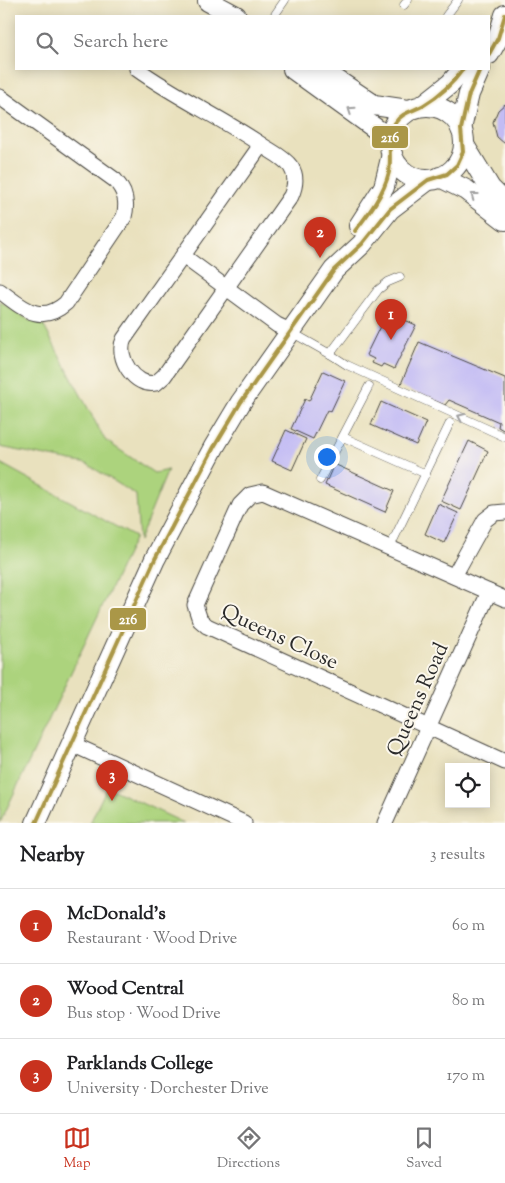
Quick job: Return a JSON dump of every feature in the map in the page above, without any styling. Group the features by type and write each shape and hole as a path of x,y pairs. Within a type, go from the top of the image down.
{"street":[{"path":"207,1 225,15"},
{"path":"207,1 234,15"},
{"path":"490,52 498,38 498,21"},
{"path":"138,70 158,84 225,120 262,145 290,165 295,177 294,190 161,380 151,384 137,380 123,356 122,342 262,145"},
{"path":"294,70 391,147 406,173 434,179 466,190 505,220"},
{"path":"322,70 374,105 415,108 430,106 446,111 463,137 490,188 505,203"},
{"path":"36,823 123,628 180,510 228,425 290,332 337,267 352,236 384,187 396,123 452,83 462,70"},
{"path":"337,267 362,244 390,209 457,165 469,94 480,70"},
{"path":"0,97 115,180 123,192 126,204 124,217 60,309 45,314 31,312 0,291"},
{"path":"183,256 277,325 290,332"},
{"name":"Queens Close","path":"505,599 268,493 250,495 240,505 195,605 200,620 207,626 505,762"},
{"path":"454,576 486,520 494,513 505,512"},
{"name":"Queens Road","path":"385,823 489,592"},
{"path":"72,744 244,823"}],"lane":[{"path":"275,15 285,0"},
{"path":"447,15 458,0"},
{"path":"330,354 378,290 400,276"},
{"path":"290,332 347,365 505,437"},
{"path":"320,480 369,386"},
{"path":"390,547 450,423"},
{"path":"342,437 426,474"}],"green space":[{"path":"0,301 30,321 39,317 105,440 154,473 168,470 139,541 136,495 87,464 0,447"},
{"path":"0,463 135,537 0,823"},
{"path":"107,787 184,823 90,823"}],"building":[{"path":"505,104 505,144 497,137 493,122 498,110"},
{"path":"387,312 416,325 394,369 383,364 381,367 372,363 374,359 366,355"},
{"path":"419,342 505,378 505,431 498,427 499,422 449,400 445,405 400,386"},
{"path":"323,371 345,381 331,411 327,410 313,439 291,429 305,399 309,401"},
{"path":"381,402 426,422 416,445 371,425"},
{"path":"286,430 306,439 292,470 272,461"},
{"path":"469,441 488,451 461,510 441,501"},
{"path":"334,464 394,491 385,512 325,485"},
{"path":"438,504 458,513 444,543 425,534"}],"transit line":[{"name":"216","path":"490,52 498,38 505,15"},
{"name":"216","path":"355,231 375,203 387,180 390,166 390,141 395,123 405,114 435,98 462,70"},
{"name":"216","path":"36,823 155,559 214,447 241,402 334,270 362,244 390,209 428,180 447,174 457,165 463,152 461,129 469,94 480,70"}],"place":[{"name":"Wood Central","path":"320,258"},
{"name":"McDonald's","path":"391,340"},
{"name":"Parklands College","path":"112,801"}]}
